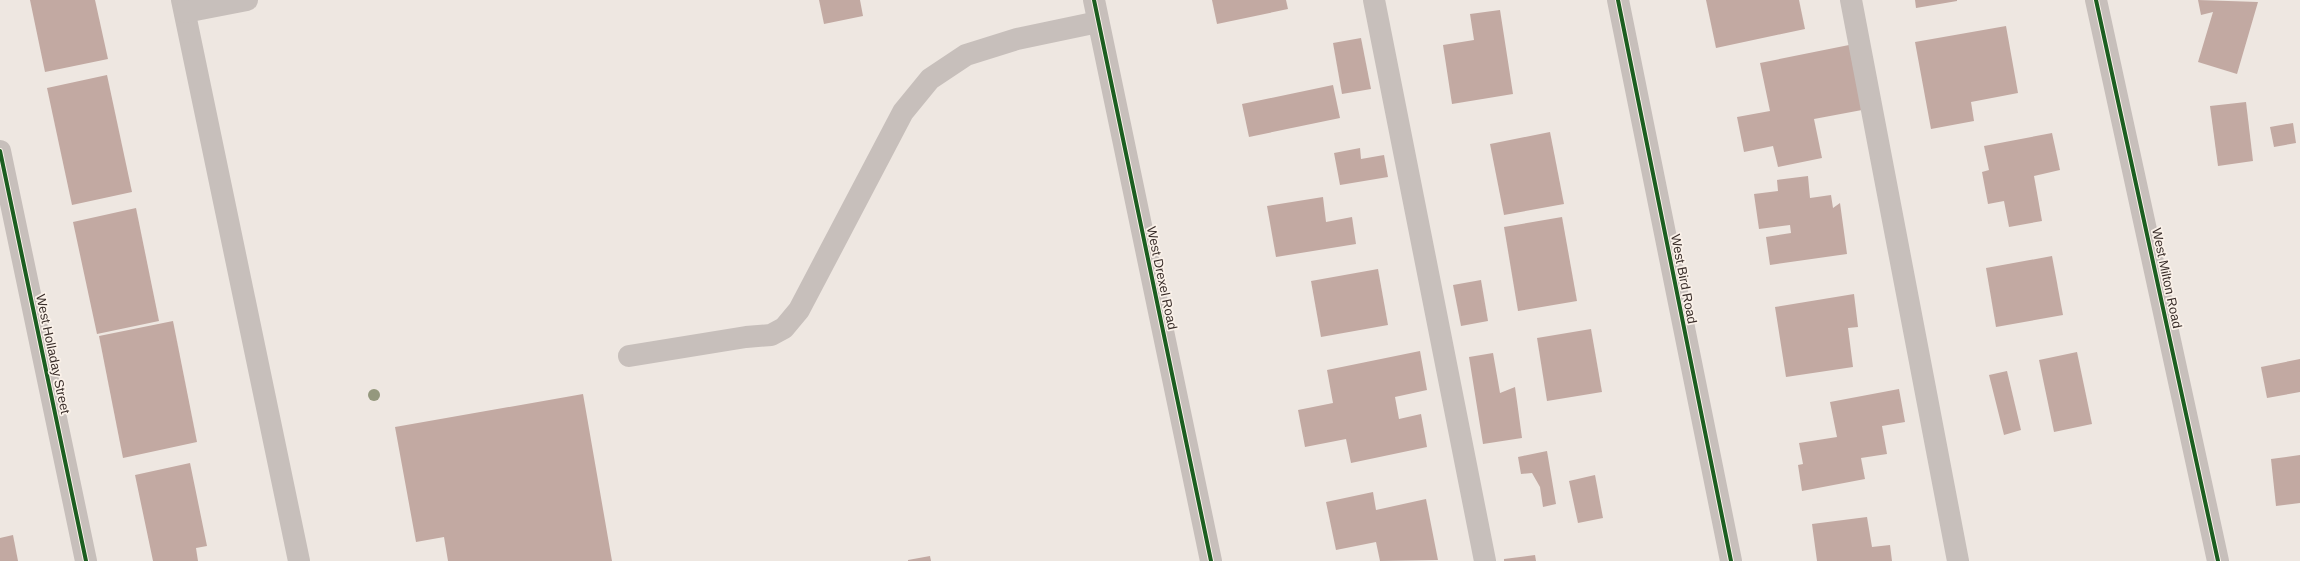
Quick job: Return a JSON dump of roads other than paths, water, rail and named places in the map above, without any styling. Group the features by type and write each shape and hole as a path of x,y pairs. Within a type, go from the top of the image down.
{"street":[{"path":"247,0 184,6 299,561"},
{"name":"West Drexel Road","path":"1094,0 1211,561"},
{"path":"1374,0 1485,561"},
{"name":"West Bird Road","path":"1618,0 1731,561"},
{"path":"1851,0 1958,561"},
{"name":"West Milton Road","path":"2096,0 2218,561"},
{"path":"629,356 746,337 771,335 784,328 799,310 903,112 930,79 966,55 1017,39 1098,22"},
{"name":"West Holladay Street","path":"0,151 86,561"}]}
